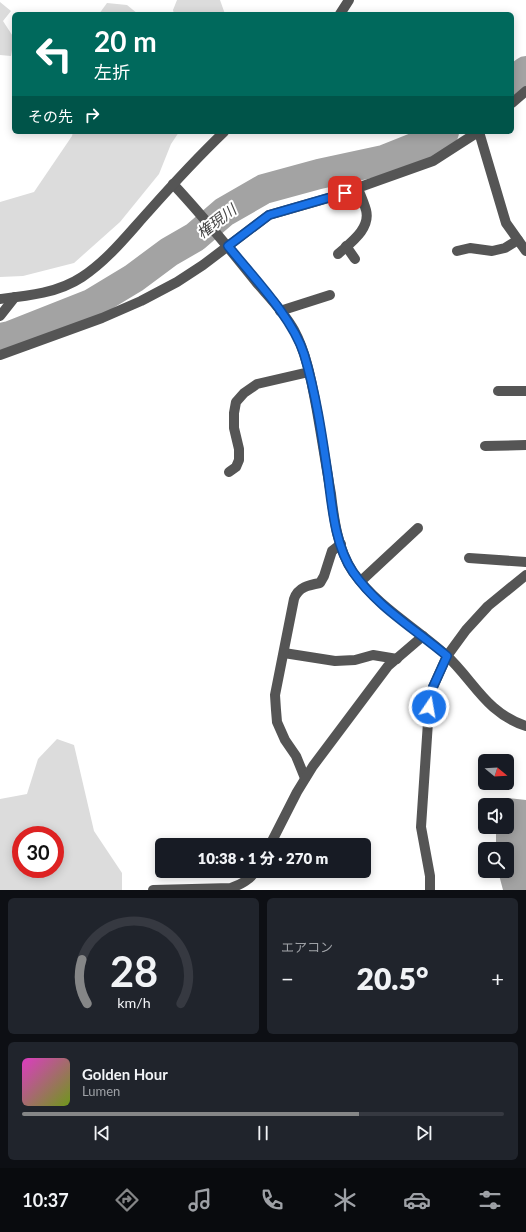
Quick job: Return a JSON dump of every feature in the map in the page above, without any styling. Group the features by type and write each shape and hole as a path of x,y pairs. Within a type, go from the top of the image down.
{"street":[{"path":"341,12 349,0"},
{"path":"514,101 526,91"},
{"path":"0,299 29,296 56,289 81,278 106,259 173,184 222,134"},
{"path":"0,355 69,331 141,301 177,282 269,215 358,189 433,161 476,134"},
{"path":"480,134 506,223 526,251"},
{"path":"173,184 228,246 294,329 304,353 313,385 334,516 341,544 352,571 369,591 389,610 447,656 485,700 500,713 517,723 526,726"},
{"path":"338,254 361,232 366,222 366,211 358,189"},
{"path":"457,251 470,248 492,251 505,248 518,240"},
{"path":"346,246 355,259"},
{"path":"280,311 330,295"},
{"path":"0,316 15,297"},
{"path":"229,472 236,467 239,460 239,449 234,428 236,402 244,393 257,384 309,372"},
{"path":"498,391 526,391"},
{"path":"485,446 526,445"},
{"path":"360,581 418,528"},
{"path":"305,778 296,756 285,740 277,722 275,695 294,599 297,592 301,588 320,583 324,576 332,551 341,544"},
{"path":"469,558 526,562"},
{"path":"430,890 430,876 421,827 429,707 433,687 447,656 466,630 488,606 526,575"},
{"path":"274,838 305,778 388,666 423,636"},
{"path":"284,653 335,661 355,660 373,655 396,659"},
{"path":"153,890 231,888 240,885 250,878"}],"shaded area":[{"path":"177,0 220,0 224,12 174,12"},
{"path":"0,2 11,11 3,21 12,35 12,50 11,56 0,55"},
{"path":"107,3 127,5 136,12 100,12"},
{"path":"72,134 178,134 171,144 159,174 120,222 74,263 23,276 0,277 0,202 34,192"},
{"path":"57,739 74,745 94,831 122,873 122,890 0,890 0,799 27,794 38,759"},
{"path":"514,799 526,800 526,890 503,890 500,878 514,878 514,842 496,842 496,834 514,834"}],"waterway":[{"name":"権現川","path":"514,80 526,71"},
{"name":"権現川","path":"0,338 10,336 91,304 134,278 169,252 195,237 224,212 264,189 319,174 384,160 424,144 441,134"}],"route":[{"path":"345,193 269,215 251,227 228,246 294,329 304,353 313,385 334,516 342,550 352,571 369,591 389,610 447,656 433,687 429,707"}]}
